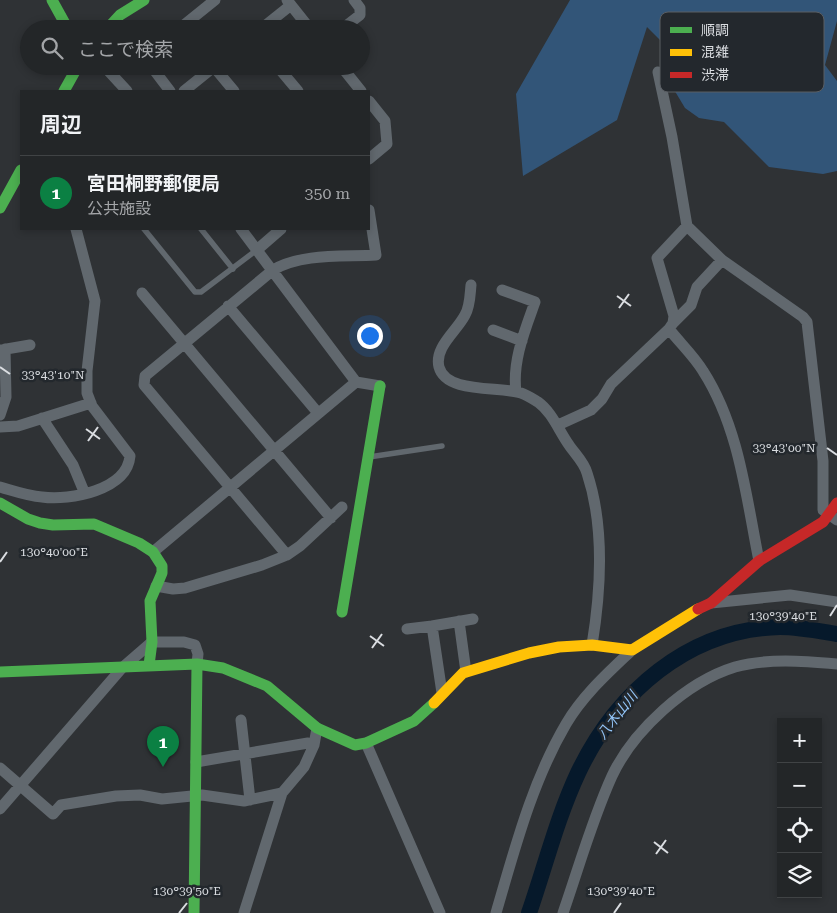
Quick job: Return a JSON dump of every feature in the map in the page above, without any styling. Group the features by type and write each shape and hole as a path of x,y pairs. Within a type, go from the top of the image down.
{"street":[{"path":"52,0 63,20"},
{"path":"115,20 144,0"},
{"path":"190,20 215,0"},
{"path":"354,0 360,8 360,15 354,20"},
{"path":"270,20 289,2 303,20"},
{"path":"658,72 660,81"},
{"path":"65,90 73,75"},
{"path":"112,75 126,90"},
{"path":"158,75 169,90"},
{"path":"185,90 203,75"},
{"path":"221,75 233,90"},
{"path":"285,75 297,90"},
{"path":"348,75 360,90"},
{"path":"662,92 672,137 686,226 722,260 803,316 807,322 823,460 822,510 834,518"},
{"path":"370,102 385,121 387,144 370,158"},
{"path":"0,208 20,172"},
{"path":"287,554 144,384 145,376 228,306 282,264 302,260 376,256 370,217"},
{"path":"671,326 674,316 657,258 686,226"},
{"path":"0,487 42,498 70,498 111,484 129,465 130,456 92,404 87,393 87,371 95,301 76,230"},
{"path":"242,230 258,249 356,382 380,386 342,612"},
{"path":"258,249 281,230"},
{"path":"558,425 591,410 602,399 611,384 692,305 697,287 722,260"},
{"path":"472,286 466,313 438,356 439,368 446,378 458,385 516,392 539,403 558,425 587,471 596,512 598,607 592,645"},
{"path":"502,290 536,302 522,341 514,380 516,392"},
{"path":"142,293 331,518"},
{"path":"228,306 318,413"},
{"path":"671,326 703,370 723,408 738,453 759,561"},
{"path":"493,330 522,341"},
{"path":"0,416 6,397 3,349 30,345"},
{"path":"153,552 356,382"},
{"path":"0,427 8,428 92,404"},
{"path":"42,418 74,465 84,494"},
{"path":"0,502 28,519 40,523 53,525 94,524 139,543 153,552 162,566 162,574 150,601 152,642 149,665"},
{"path":"834,518 837,503"},
{"path":"156,586 173,589 185,588 262,565 287,554 342,507"},
{"path":"496,913 532,796 567,723 598,682 632,650 692,612 711,603 759,561 823,522 834,518"},
{"path":"711,603 790,596 837,602"},
{"path":"407,629 473,619"},
{"path":"460,621 466,672"},
{"path":"432,626 442,693"},
{"path":"0,809 122,668 152,642 184,642 195,645 198,654 194,913"},
{"path":"0,672 197,664 223,668 267,686 317,728 355,745 366,743 414,721 428,710 453,681 466,672 528,653 559,647 592,645 632,650"},
{"path":"563,913 592,826 612,774 651,720 681,696 711,678 735,667 799,660 837,664"},
{"path":"241,720 250,800"},
{"path":"244,913 282,793 304,766 314,744 317,728"},
{"path":"196,762 245,755 308,742 314,744"},
{"path":"366,743 440,913"},
{"path":"0,768 53,814 61,805 75,801 124,796 140,795 162,799 196,795 250,800 282,793"}],"lane":[{"path":"145,230 195,292 201,292 258,249"},
{"path":"202,230 233,269"},
{"path":"367,457 442,446"}],"shaded area":[{"path":"570,0 837,0 837,21 825,65 837,81 837,171 823,174 769,167 724,122 699,118 685,108 675,92 824,92 824,12 660,12 660,40 647,27 617,120 523,176 516,94"}],"waterway":[{"name":"八木山川","path":"529,913 557,825 578,773 594,744 634,692 659,671 686,653 715,639 746,631 780,627 802,628 837,634"}],"traffic: fast":[{"path":"52,0 63,20"},
{"path":"115,20 144,0"},
{"path":"65,90 73,75"},
{"path":"0,208 20,172"},
{"path":"342,612 380,386"},
{"path":"0,503 28,519 40,523 53,525 94,524 139,543 153,552 162,566 162,573 150,601 152,642 149,665"},
{"path":"0,672 197,664 223,668 267,686 317,728 355,745 366,743 414,721 434,703"},
{"path":"194,913 197,664"}],"traffic: slow":[{"path":"434,703 463,673 529,653 559,647 592,645 632,650 698,609"}],"traffic: jam":[{"path":"698,609 711,603 759,561 823,522 837,503"}],"place":[{"name":"宮田桐野郵便局","path":"163,767"}]}
